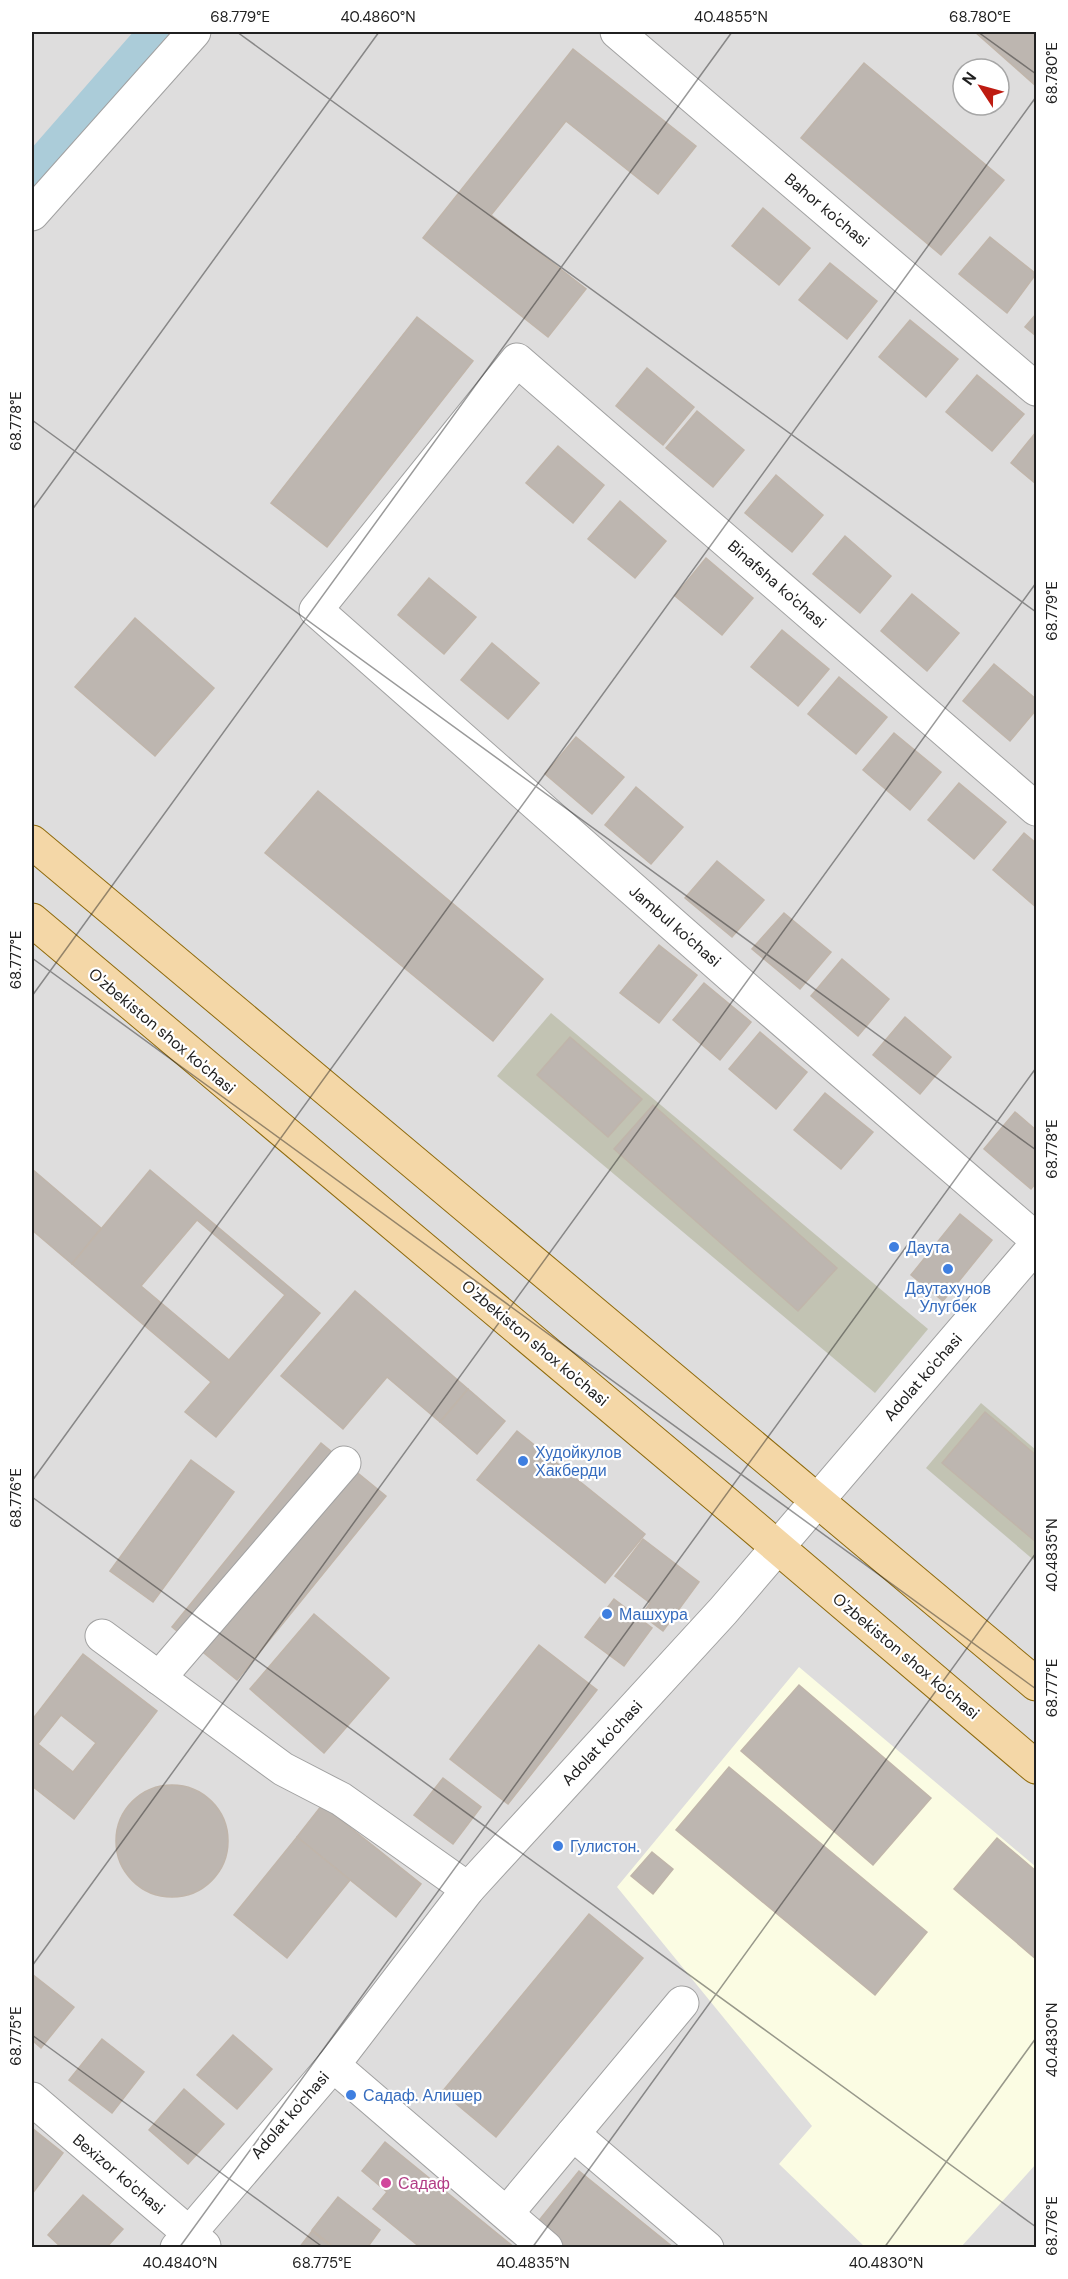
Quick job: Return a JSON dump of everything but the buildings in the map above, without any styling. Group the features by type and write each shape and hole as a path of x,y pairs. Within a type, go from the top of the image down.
{"main road":[{"path":"32,843 1036,1684"},
{"name":"O'zbekiston shox ko'chasi","path":"32,920 1036,1767"}],"street":[{"path":"32,214 194,32"},
{"name":"Bahor ko'chasi","path":"616,32 1036,390"},
{"name":"Jambul ko'chasi","path":"517,360 316,610 737,981 1036,1239"},
{"name":"Binafsha ko'chasi","path":"517,360 1036,809"},
{"name":"Adolat ko'chasi","path":"191,2243 333,2065 468,1889 723,1611 1036,1245"},
{"path":"159,1678 344,1463"},
{"path":"102,1636 283,1769 341,1799 468,1889"},
{"path":"507,2213 682,2002"},
{"path":"333,2065 546,2247"},
{"name":"Bexizor ko'chasi","path":"32,2099 191,2243"},
{"path":"573,2134 707,2247"}],"shaded area":[{"path":"32,32 1036,32 1036,2247 32,2248"},
{"path":"551,1013 928,1329 875,1393 497,1076"},
{"path":"981,1403 1036,1450 1036,1562 926,1468"},
{"path":"799,1667 1036,1867 1036,2164 961,2247 865,2247 779,2164 812,2126 617,1887"}],"waterway":[{"path":"32,175 157,32"}],"place":[{"name":"Даута","path":"894,1247"},
{"name":"Даутахунов Улугбек","path":"948,1269"},
{"name":"Худойкулов Хакберди","path":"523,1461"},
{"name":"Машхура","path":"607,1614"},
{"name":"Гулистон.","path":"558,1846"},
{"name":"Садаф. Алишер","path":"351,2095"},
{"name":"Садаф","path":"386,2183"}]}
